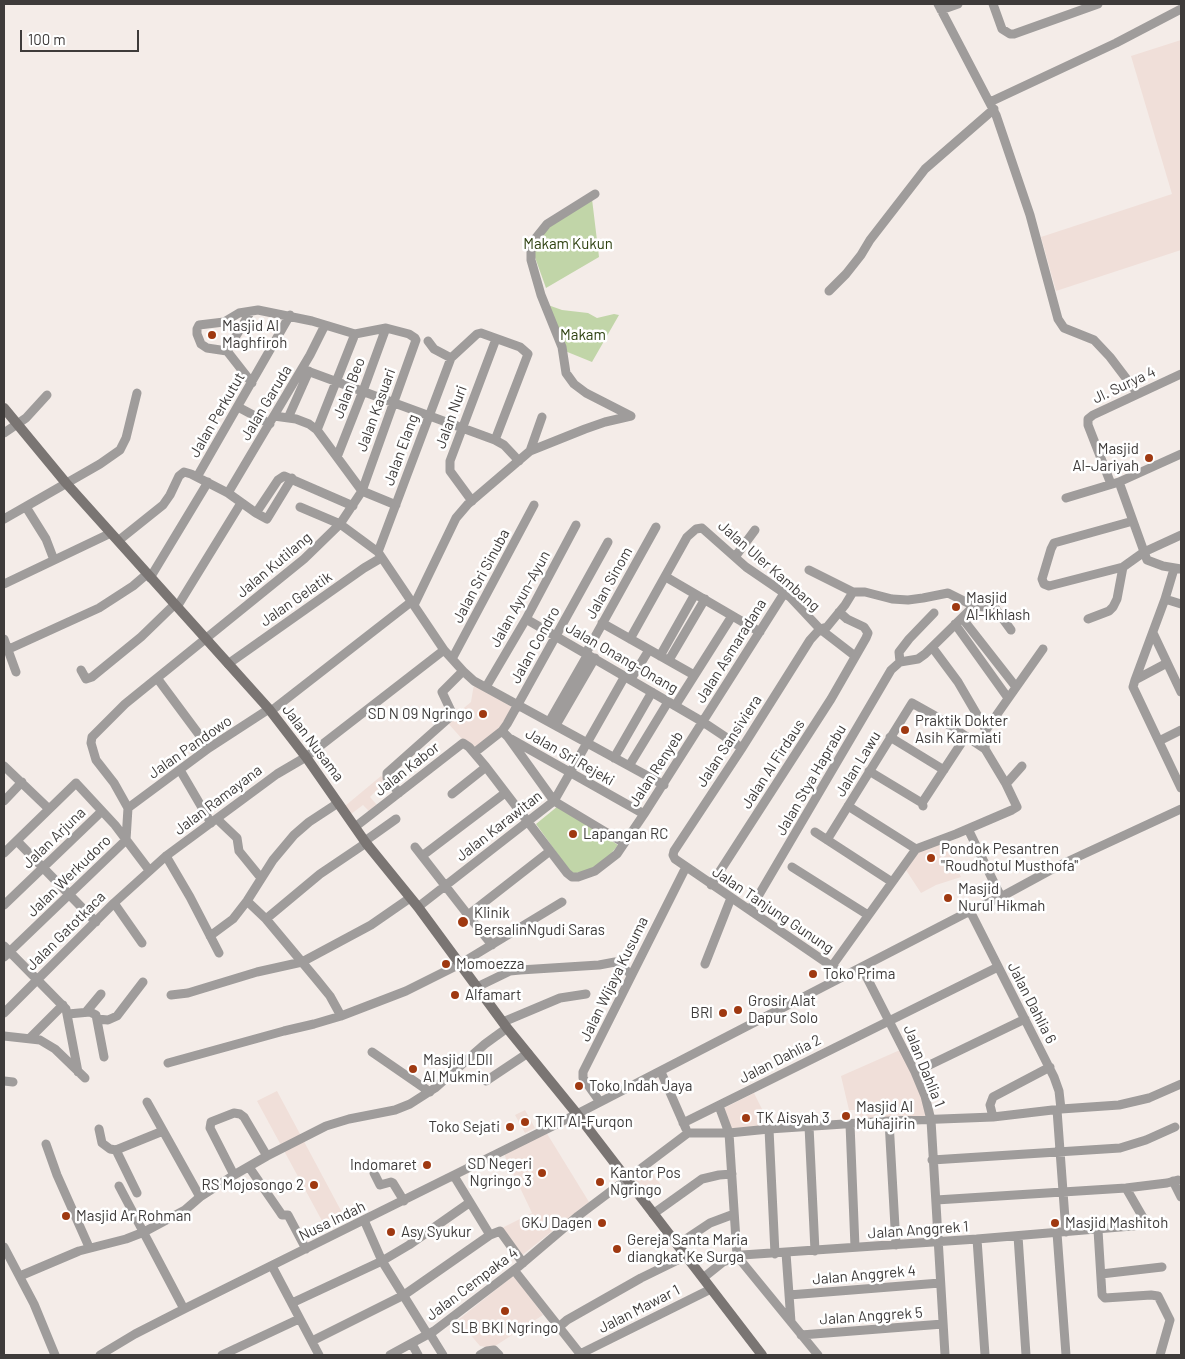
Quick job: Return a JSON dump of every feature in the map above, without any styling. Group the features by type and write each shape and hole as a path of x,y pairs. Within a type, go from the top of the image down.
{"street":[{"path":"958,4 939,7 985,96 992,105 1030,215 1058,319 1064,328 1094,340 1110,357 1138,394"},
{"path":"993,4 1002,29 1010,34 1018,33 1098,4"},
{"path":"829,291 857,260 870,240 925,169 992,105 1181,9"},
{"path":"270,710 412,603 462,510 530,451 592,427 631,416 586,393 574,384 566,374 562,347 540,295 531,260 531,244 546,224 595,194"},
{"path":"227,351 251,311"},
{"path":"252,383 227,351 204,347 198,338 198,327 206,323 224,322 239,313 267,311 355,334 386,328"},
{"name":"Jalan Perkutut","path":"197,477 290,316"},
{"name":"Jalan Garuda","path":"228,493 272,420 306,370 325,325"},
{"name":"Jalan Kasuari","path":"353,506 362,491 415,338 409,334 386,328"},
{"name":"Jalan Beo","path":"337,457 386,328"},
{"path":"428,341 434,349 451,358 477,334 481,333 524,349 528,354 495,440"},
{"path":"317,430 355,334"},
{"name":"Jalan Nuri","path":"472,501 453,475 450,467 451,455 496,339"},
{"name":"Jalan Elang","path":"379,555 428,416 451,358"},
{"path":"288,418 306,370 495,440 504,445 519,461"},
{"name":"Jl. Surya 4","path":"1115,483 1088,425 1088,419 1181,374"},
{"path":"4,519 100,464 120,450 126,438 137,393"},
{"path":"4,433 18,425 47,395"},
{"path":"238,407 272,420 288,418 304,422 317,430 362,491 396,505"},
{"name":"Jalan Nusama","path":"4,408 66,483 270,710 366,842 418,907 505,1025 577,1114 762,1355"},
{"path":"530,451 542,417"},
{"path":"1066,498 1115,483 1181,454"},
{"path":"4,584 54,560 115,537 163,505 181,474 187,472 228,493 256,513 278,480 284,476 353,506"},
{"path":"9,650 99,608 149,576 208,482"},
{"path":"1115,483 1133,521 1149,562 1175,571 1134,680 1134,687 1181,788"},
{"path":"81,670 86,679 92,677 142,637 175,606 241,503"},
{"name":"Jalan Sri Sinuba","path":"452,659 534,505"},
{"path":"300,506 340,524 379,555 444,650 474,681 664,785"},
{"name":"Jalan Kutilang","path":"128,808 114,783 96,760 92,737 106,722 157,678 304,559 340,524 353,506"},
{"path":"26,508 46,538 54,560"},
{"path":"1133,521 1054,543 1042,579 1044,584 1047,586 1123,567 1144,552 1181,535"},
{"name":"Jalan Ayun-Ayun","path":"486,687 526,619 576,525"},
{"name":"Jalan Sinom","path":"553,724 590,655 602,624 656,527"},
{"name":"Jalan Uler Kambang","path":"666,577 691,532 698,527 705,529 753,572 790,598 820,629 855,656"},
{"path":"735,557 755,530"},
{"name":"Jalan Condro","path":"474,753 505,734 518,706 608,542"},
{"name":"Jalan Gelatik","path":"228,664 356,574 379,555"},
{"path":"1088,619 1109,611 1113,607 1117,599 1123,567"},
{"path":"809,570 853,592 865,592 892,599 908,600 948,592 974,606 995,608 1011,630"},
{"path":"630,639 666,577 760,632"},
{"name":"Jalan Sansiviera","path":"686,867 675,859 674,851 742,748 805,647 820,629 826,628 853,592"},
{"path":"665,658 695,594"},
{"name":"Jalan Asmaradana","path":"703,722 783,595"},
{"path":"665,658 705,599"},
{"path":"1165,599 1181,604"},
{"path":"898,663 918,659 974,606"},
{"name":"Jalan Al Firdaus","path":"711,885 831,699 868,633 861,624 847,619 839,612"},
{"name":"Jalan Stya Haprabu","path":"750,910 898,663 899,652 934,613"},
{"path":"630,766 671,704 694,675 732,616"},
{"name":"Jalan Onang-Onang","path":"526,619 628,677 742,748"},
{"path":"959,621 1016,687"},
{"path":"959,621 1008,698"},
{"path":"602,624 694,675"},
{"path":"1153,633 1181,692"},
{"path":"4,639 16,672"},
{"path":"932,647 958,682 986,730"},
{"path":"985,749 986,730 1044,649"},
{"path":"306,758 444,650"},
{"name":"Jalan Karawitan","path":"418,907 554,801 587,742 628,677 649,650"},
{"path":"1134,680 1167,663"},
{"path":"399,793 388,778 387,773 450,717 451,711 442,692 463,671"},
{"path":"157,678 209,748"},
{"path":"614,758 652,692"},
{"name":"Jalan Lawu","path":"828,840 912,702 966,736"},
{"name":"Jalan Pandowo","path":"128,808 209,748 270,710"},
{"name":"Jalan Renyeb","path":"474,753 572,877 596,871 617,854 664,785 703,722"},
{"path":"1159,741 1181,730"},
{"path":"505,734 554,801 624,843"},
{"name":"Jalan Sri Rejeki","path":"505,734 569,773 644,814"},
{"path":"832,966 916,849 1015,809 1016,804 985,749 966,736 922,805 870,771"},
{"path":"890,737 944,770"},
{"name":"Jalan Kabor","path":"355,827 463,743 474,753"},
{"name":"Jalan Ramayana","path":"149,870 277,774 306,758"},
{"path":"4,766 49,809"},
{"path":"1006,784 1022,766"},
{"path":"452,794 486,767"},
{"path":"180,770 214,821 234,834 239,843 239,851 261,878"},
{"path":"4,801 22,782"},
{"path":"4,853 74,784 78,784 149,870"},
{"path":"422,856 505,793"},
{"path":"210,936 233,919 276,856 294,836 309,822 338,803"},
{"path":"848,806 916,849"},
{"path":"126,840 128,808"},
{"name":"Nusa Indah","path":"100,1355 135,1334 184,1309 661,1072 970,911 1181,809"},
{"name":"Jalan Arjuna","path":"4,905 102,811"},
{"path":"266,919 320,874 396,819"},
{"path":"968,829 1001,897"},
{"path":"815,832 892,882"},
{"name":"Jalan Werkudoro","path":"6,952 71,894 126,840"},
{"path":"17,841 71,894 96,922"},
{"path":"415,847 492,945"},
{"path":"468,914 550,851"},
{"path":"166,856 219,953"},
{"name":"Jalan Tanjung Gunung","path":"686,867 846,976"},
{"name":"Jalan Wijaya Kusuma","path":"600,1102 582,1076 631,974 686,867"},
{"path":"792,867 868,915"},
{"name":"Jalan Gatotkaca","path":"4,1013 149,870"},
{"path":"171,995 188,993 257,972 302,962 371,925 410,898"},
{"path":"705,964 731,898"},
{"path":"247,900 266,919 330,996 341,1016"},
{"path":"168,1063 341,1016 406,991 460,964 562,902"},
{"path":"114,903 142,943"},
{"name":"Jalan Dahlia 6","path":"970,911 1050,1067 1060,1091 1059,1109 1064,1191 1062,1233 1066,1355"},
{"path":"4,1036 40,1040 55,1049 81,1075 68,1014 63,1004 6,952"},
{"path":"477,987 510,971 520,970 599,965 615,962 631,974"},
{"name":"Jalan Dahlia 2","path":"683,1124 998,966"},
{"name":"Jalan Dahlia 1","path":"862,968 915,1072 925,1096 931,1120 945,1355"},
{"path":"97,1019 108,1020 114,1018 143,982"},
{"path":"86,1012 101,994"},
{"path":"20,1276 89,1247 126,1239 144,1232 185,1210 200,1197 234,1175 326,1126 348,1119 395,1110 430,1092 505,1025 560,998 586,994"},
{"path":"30,1038 63,1004"},
{"path":"68,1014 94,1012 104,1057"},
{"path":"915,1072 1025,1019"},
{"path":"372,1052 430,1092"},
{"path":"486,1081 528,1053"},
{"path":"993,1116 990,1105 993,1097 1050,1067"},
{"path":"661,1072 688,1133 729,1133 809,1126 993,1116 1119,1105 1148,1098 1181,1084"},
{"path":"147,1102 200,1197"},
{"path":"719,1106 729,1133 736,1256 818,1355"},
{"path":"234,1175 210,1128 211,1122 234,1113 240,1114 244,1117 267,1156"},
{"path":"889,1121 896,1245"},
{"path":"850,1124 855,1248"},
{"path":"809,1126 816,1251"},
{"path":"932,1160 1120,1148 1175,1128"},
{"path":"99,1129 102,1143 110,1149 116,1150 163,1131"},
{"path":"769,1129 775,1254"},
{"name":"Jalan Cempaka 4","path":"390,1355 429,1334 523,1263 626,1179 688,1133"},
{"path":"46,1144 57,1175 89,1247"},
{"path":"116,1150 137,1193"},
{"path":"249,1167 282,1215 288,1215 306,1249"},
{"path":"374,1173 380,1185 393,1183 404,1201"},
{"path":"652,1214 702,1179 732,1174"},
{"path":"454,1176 490,1235"},
{"path":"936,1200 1126,1188 1175,1180 1181,1197"},
{"path":"119,1186 184,1309"},
{"name":"Jalan Anggrek 1","path":"703,1278 723,1262 736,1256 977,1240 1142,1225 1145,1222 1126,1188"},
{"path":"292,1303 382,1261 409,1245 469,1203"},
{"path":"677,1245 710,1223 724,1216 734,1214"},
{"path":"364,1220 382,1261 443,1355"},
{"path":"1098,1230 1102,1295 1105,1298 1158,1296 1170,1320 1160,1355"},
{"path":"312,1341 404,1295 490,1235 500,1231 523,1263"},
{"path":"1018,1236 1026,1355"},
{"path":"977,1240 986,1355"},
{"path":"4,1247 42,1320 55,1355"},
{"path":"786,1253 791,1323"},
{"path":"559,1327 567,1320 641,1278 686,1256"},
{"path":"272,1266 319,1355"},
{"path":"1101,1274 1162,1267"},
{"path":"514,1270 580,1355"},
{"name":"Jalan Anggrek 4","path":"789,1295 940,1283"},
{"name":"Jalan Mawar 1","path":"580,1355 711,1289"},
{"path":"222,1355 299,1319"},
{"name":"Jalan Anggrek 5","path":"801,1335 943,1324"},
{"path":"412,1344 418,1355"},
{"path":"480,1355 490,1350 494,1350 499,1355"}],"shaded area":[{"path":"1181,40 1181,250 1056,291 1041,237 1172,194 1131,56"},
{"name":"SD N 09 Ngringo","path":"474,684 513,706 498,731 475,749 463,740 447,722 471,702"},
{"path":"381,776 386,781 370,797 377,805 369,811 363,805 351,814 345,806"},
{"name":"Pondok Pesantren \"Roudhotul Musthofa\"","path":"943,840 961,877 936,885 921,893 904,867 916,849"},
{"path":"900,1050 919,1087 928,1118 858,1121 855,1110 849,1110 841,1076"},
{"path":"277,1091 346,1220 327,1230 257,1101"},
{"name":"TK Aisyah 3","path":"754,1093 771,1127 730,1132 722,1109"},
{"name":"TKIT Al-Furqon","path":"525,1110 535,1128 525,1133 515,1115"},
{"name":"SD Negeri Ngringo 3","path":"546,1132 589,1202 521,1256 500,1229 532,1213 504,1154"},
{"path":"650,1170 661,1185 647,1195 636,1180"},
{"name":"SLB BKI Ngringo","path":"514,1275 543,1315 492,1348 480,1346 458,1320"}],"green space":[{"name":"Makam Kukun","path":"592,199 599,257 546,288 532,249 549,225"},
{"name":"Makam","path":"548,305 562,310 588,313 597,318 614,314 619,315 592,362 565,351"},
{"name":"Lapangan RC","path":"558,806 618,845 600,864 585,871 572,874 536,824"}],"place":[{"name":"Masjid Al Maghfiroh","path":"212,335"},
{"name":"Masjid Al-Jariyah","path":"1149,458"},
{"name":"Masjid Al-Ikhlash","path":"956,607"},
{"name":"SD N 09 Ngringo","path":"483,714"},
{"name":"Praktik Dokter Asih Karmiati","path":"905,730"},
{"name":"Lapangan RC","path":"573,834"},
{"name":"Pondok Pesantren \"Roudhotul Musthofa\"","path":"931,858"},
{"name":"Masjid Nurul Hikmah","path":"948,898"},
{"name":"Klinik BersalinNgudi Saras","path":"463,922"},
{"name":"Momoezza","path":"446,964"},
{"name":"Toko Prima","path":"813,974"},
{"name":"Alfamart","path":"455,995"},
{"name":"Grosir Alat Dapur Solo","path":"738,1010"},
{"name":"BRI","path":"723,1013"},
{"name":"Masjid LDII Al Mukmin","path":"413,1069"},
{"name":"Toko Indah Jaya","path":"579,1086"},
{"name":"Masjid Al Muhajirin","path":"846,1116"},
{"name":"TK Aisyah 3","path":"746,1118"},
{"name":"TKIT Al-Furqon","path":"525,1122"},
{"name":"Toko Sejati","path":"510,1127"},
{"name":"Indomaret","path":"427,1165"},
{"name":"SD Negeri Ngringo 3","path":"542,1173"},
{"name":"Kantor Pos Ngringo","path":"600,1182"},
{"name":"RS Mojosongo 2","path":"314,1185"},
{"name":"Masjid Ar Rohman","path":"66,1216"},
{"name":"GKJ Dagen","path":"602,1223"},
{"name":"Masjid Mashitoh","path":"1055,1223"},
{"name":"Asy Syukur","path":"391,1232"},
{"name":"Gereja Santa Maria diangkat Ke Surga","path":"617,1249"},
{"name":"SLB BKI Ngringo","path":"505,1311"}]}
